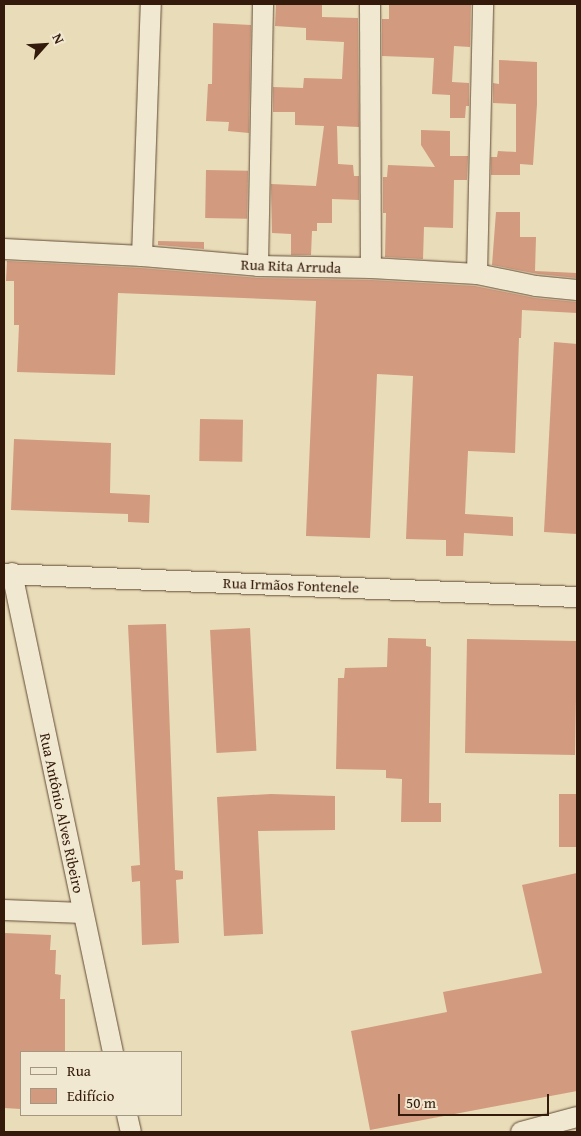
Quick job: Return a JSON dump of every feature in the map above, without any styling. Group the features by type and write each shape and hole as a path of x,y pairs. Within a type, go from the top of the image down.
{"street":[{"path":"142,256 151,4"},
{"path":"258,266 263,4"},
{"path":"370,4 371,268"},
{"path":"478,274 483,4"},
{"name":"Rua Rita Arruda","path":"4,249 142,256 258,266 371,268 478,274 536,286 577,290"},
{"name":"Rua Irmãos Fontenele","path":"8,573 577,597"},
{"name":"Rua Antônio Alves Ribeiro","path":"8,573 113,1051"},
{"path":"4,910 83,913"},
{"path":"127,1116 130,1132"},
{"path":"521,1132 577,1117"}],"building":[{"path":"276,4 322,4 322,17 358,18 359,127 337,126 338,164 353,165 354,176 359,176 359,200 332,199 332,223 317,223 317,231 312,231 311,255 291,255 291,234 272,233 271,184 316,186 324,126 295,125 295,112 273,112 273,87 303,88 304,78 342,79 344,42 306,40 306,28 275,26"},
{"path":"389,4 471,4 470,47 454,46 452,82 469,83 469,106 466,106 465,118 450,118 450,95 432,94 434,58 382,56 382,19 389,19"},
{"path":"213,23 251,25 249,133 228,131 229,122 206,121 208,84 212,84"},
{"path":"499,60 537,62 537,104 533,165 520,164 520,175 491,175 491,157 497,157 498,151 516,152 516,104 493,103 493,83 499,84"},
{"path":"421,130 450,131 450,156 468,156 467,180 454,180 453,228 424,227 423,259 385,257 386,213 383,213 383,177 387,177 388,165 435,167 421,145"},
{"path":"206,170 248,171 247,219 205,218"},
{"path":"496,212 520,212 520,237 536,237 535,271 577,273 577,278 538,274 492,265"},
{"path":"158,241 204,242 204,249 158,245"},
{"path":"7,261 141,268 258,278 371,280 475,286 535,298 577,302 577,313 522,310 521,338 519,338 515,453 468,451 465,514 513,517 513,536 464,533 463,556 446,556 446,540 406,539 413,376 377,374 370,538 306,536 316,301 118,293 115,375 17,372 19,325 14,325 14,281 6,281"},
{"path":"554,342 577,344 577,534 544,532"},
{"path":"200,419 243,420 242,462 199,461"},
{"path":"14,439 111,443 110,493 150,495 149,523 128,522 128,514 11,510"},
{"path":"166,624 175,870 183,871 183,879 176,880 179,943 142,945 140,881 132,882 131,866 140,865 128,625"},
{"path":"250,628 256,751 216,753 210,630"},
{"path":"388,638 426,639 426,646 431,647 429,803 441,803 441,822 401,822 402,779 386,778 386,770 336,769 338,678 344,678 345,668 387,667"},
{"path":"467,639 577,641 575,755 465,753"},
{"path":"271,794 335,796 335,830 258,831 263,934 224,936 217,797"},
{"path":"559,794 577,794 577,847 559,847"},
{"path":"577,873 577,1091 370,1130 351,1031 447,1012 443,992 542,973 522,885"},
{"path":"4,933 51,935 50,950 56,950 55,974 61,975 60,999 65,999 65,1051 20,1051 20,1109 4,1108"}]}
